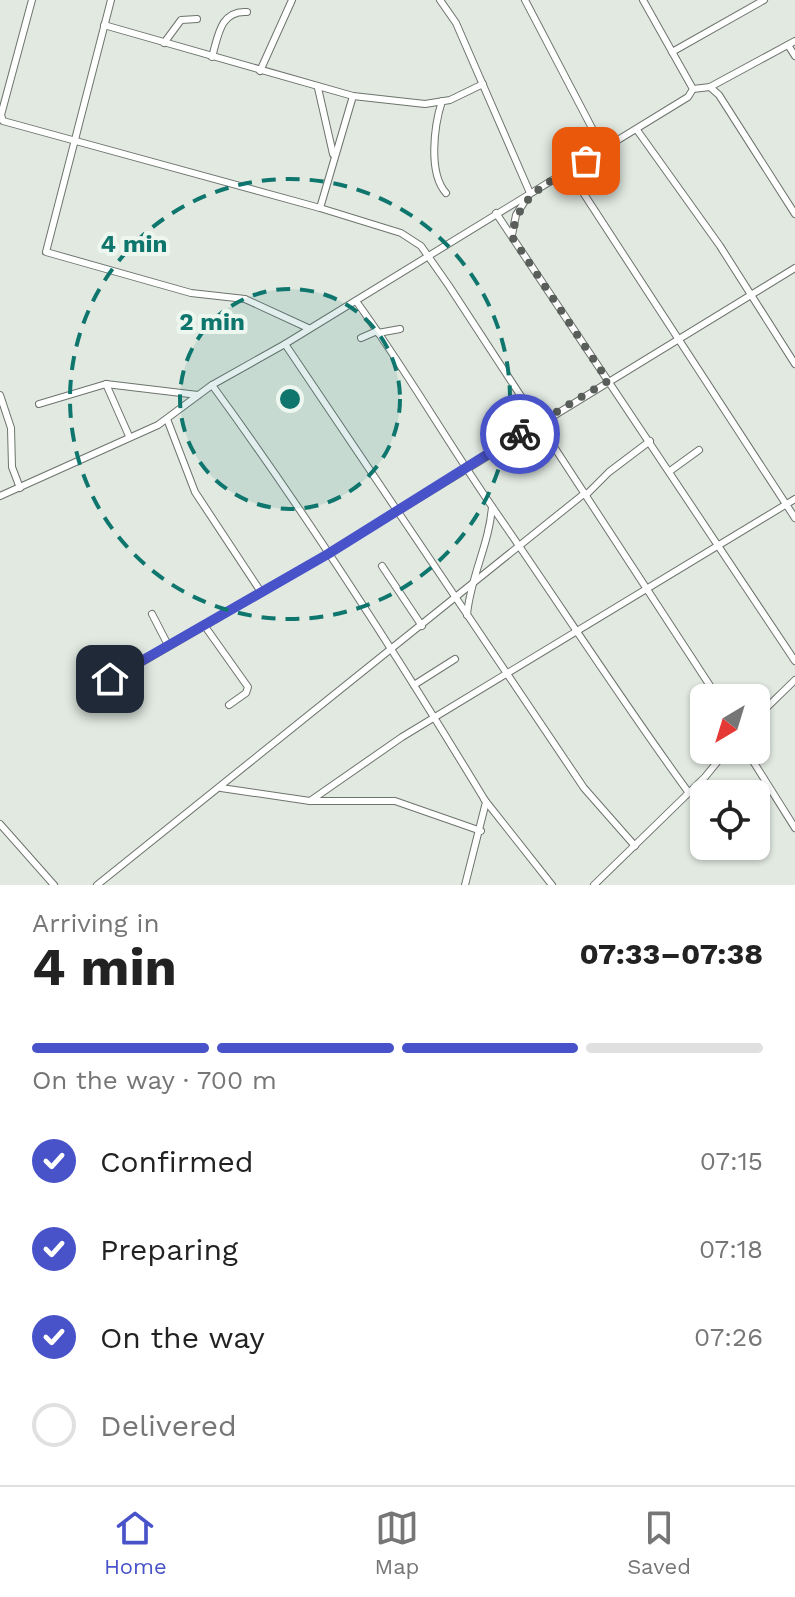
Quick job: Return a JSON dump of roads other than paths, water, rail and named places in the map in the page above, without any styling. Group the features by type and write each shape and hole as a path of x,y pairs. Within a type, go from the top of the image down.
{"street":[{"path":"32,0 1,118 7,124 320,208 409,237 427,254 709,684"},
{"path":"111,0 45,249 47,253 191,293 245,299 308,328"},
{"path":"260,71 292,0"},
{"path":"454,0 442,2 483,84 530,193"},
{"path":"525,0 604,151"},
{"path":"643,0 693,89"},
{"path":"672,52 764,0"},
{"path":"212,57 226,18 234,13 247,12"},
{"path":"164,43 181,20 197,19"},
{"path":"104,25 353,96 404,103 442,101 483,84"},
{"path":"0,496 167,419 212,385 604,151 683,101 693,89 710,87 795,41"},
{"path":"788,45 795,56"},
{"path":"710,87 719,95 795,214"},
{"path":"318,88 333,154"},
{"path":"320,208 333,154 353,96"},
{"path":"442,101 435,121 436,176 446,193"},
{"path":"637,130 720,246 795,364"},
{"path":"569,171 795,518"},
{"path":"512,237 516,215 530,193"},
{"path":"496,213 795,661"},
{"path":"100,663 112,679 328,554 537,423 795,268"},
{"path":"356,301 492,507 579,630 628,710 689,793"},
{"path":"361,338 400,329"},
{"path":"285,344 584,788 635,846"},
{"path":"39,404 106,384 198,395"},
{"path":"106,384 129,436"},
{"path":"212,385 437,718 484,799 552,885"},
{"path":"0,395 11,428 12,467 20,488"},
{"path":"167,419 195,492 261,592"},
{"path":"1,429 11,428"},
{"path":"97,885 391,652 475,578 650,441"},
{"path":"670,471 699,450"},
{"path":"310,801 335,780 795,499"},
{"path":"467,615 489,532 492,507"},
{"path":"382,566 422,626"},
{"path":"152,614 168,645"},
{"path":"204,625 248,687 246,693 229,705"},
{"path":"414,685 455,659"},
{"path":"770,704 795,680"},
{"path":"594,885 715,764"},
{"path":"755,764 795,828"},
{"path":"221,788 310,801 395,801 481,831"},
{"path":"465,885 481,831 484,799"},
{"path":"0,824 54,885"}]}
